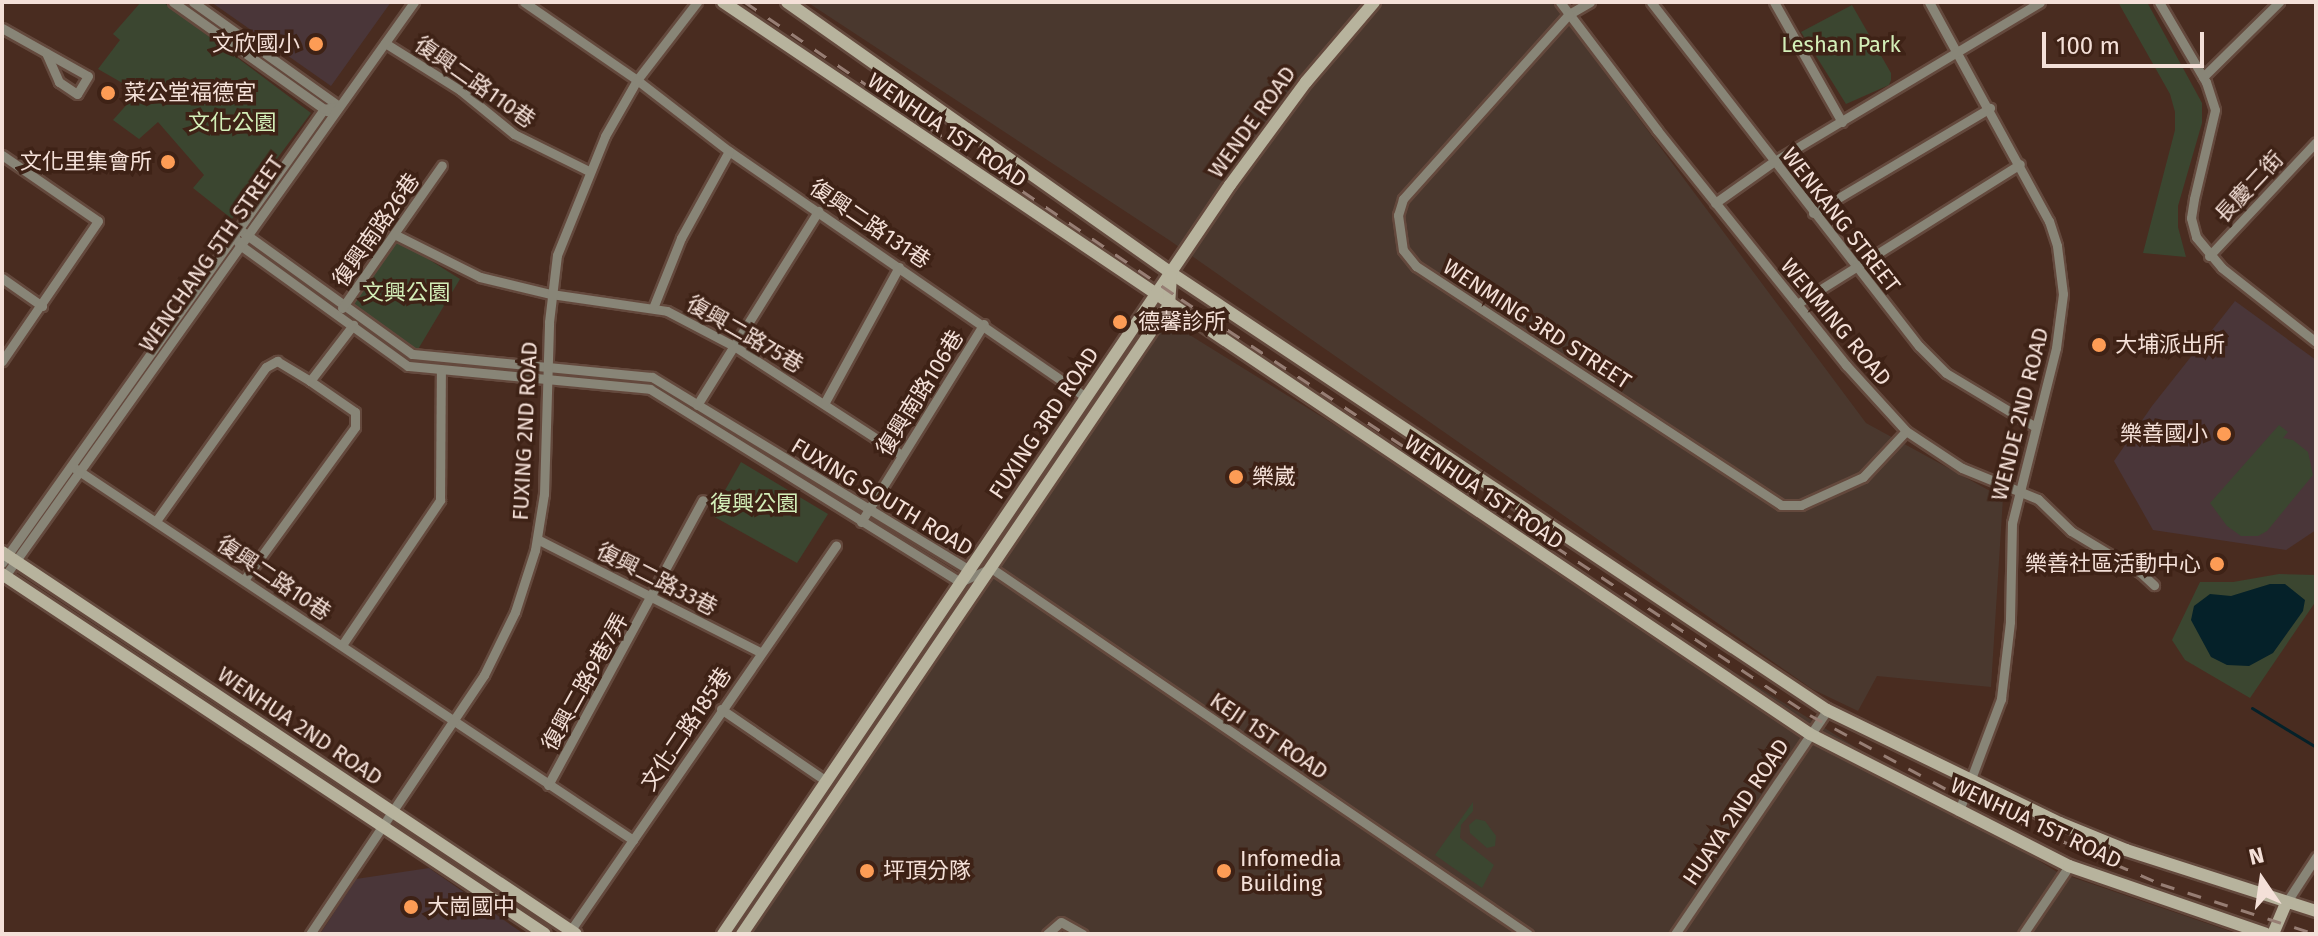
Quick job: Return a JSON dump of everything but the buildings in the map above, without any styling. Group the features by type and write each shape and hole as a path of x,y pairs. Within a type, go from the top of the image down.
{"street":[{"path":"173,2 328,112 339,106 414,2"},
{"path":"193,2 339,106"},
{"name":"復興二路131巷","path":"524,2 637,80 729,151 984,324 1084,396"},
{"name":"FUXING 2ND ROAD","path":"310,934 452,723 515,612 537,539 544,494 551,294 557,255 589,171 637,80 697,2"},
{"name":"WENHUA 1ST ROAD","path":"723,2 1810,734 2069,866 2266,934"},
{"name":"WENHUA 1ST ROAD","path":"787,2 1171,273 1827,710 1970,782 2126,850 2316,911"},
{"name":"WENDE ROAD","path":"1171,273 1296,95 1374,2"},
{"name":"WENMING ROAD","path":"1560,2 1715,203 1906,431 1962,468 2038,499 2071,531 2141,573 2154,585"},
{"path":"1569,14 1590,2"},
{"name":"WENKANG STREET","path":"1651,2 1898,322 1946,373 2034,426"},
{"path":"1774,2 1842,122"},
{"name":"WENDE 2ND ROAD","path":"1929,2 1990,108 2049,221 2062,285 2056,348 2012,523 2007,661 2001,699 1959,811"},
{"path":"1715,203 1773,162 2040,2"},
{"path":"2159,2 2213,96 2214,126 2191,218 2196,237 2209,256 2316,342"},
{"path":"2203,77 2279,2"},
{"path":"198,20 205,11"},
{"name":"WENMING 3RD STREET","path":"1569,14 1403,199 1398,232 1403,250 1416,266 1521,332 1763,497 1781,505 1801,505 1863,477 1906,431"},
{"path":"2,28 88,76 77,94 59,82 46,53"},
{"name":"復興二路110巷","path":"385,43 460,90 514,134 589,171"},
{"path":"1813,213 1990,108"},
{"name":"WENCHANG 5TH STREET","path":"6,563 328,112"},
{"name":"長慶二街","path":"2209,256 2316,142"},
{"path":"653,308 681,238 729,151"},
{"path":"2,155 98,221 2,361"},
{"path":"1797,304 2020,164"},
{"name":"復興南路26巷","path":"338,314 442,165"},
{"path":"697,405 818,211"},
{"name":"復興二路75巷","path":"396,235 480,277 551,294 667,311 734,346 825,402 902,455"},
{"name":"FUXING SOUTH ROAD","path":"239,236 346,305 412,354 652,377 868,510 964,577"},
{"name":"FUXING SOUTH ROAD","path":"239,236 408,366 650,389 861,522 964,577 991,568"},
{"path":"825,402 899,267"},
{"path":"1169,305 1171,273"},
{"name":"FUXING 3RD ROAD","path":"723,934 1084,396 1171,273"},
{"path":"2,278 42,306"},
{"name":"FUXING 3RD ROAD","path":"742,934 1169,305"},
{"name":"復興南路106巷","path":"861,522 984,324"},
{"path":"310,381 353,325"},
{"path":"156,521 266,367 277,361 310,381 355,412 355,427 244,580"},
{"path":"342,645 440,500 441,371"},
{"path":"587,383 588,372"},
{"name":"復興二路10巷","path":"76,469 342,645 452,723 633,840"},
{"name":"復興二路9巷7弄","path":"548,785 703,500"},
{"name":"復興二路33巷","path":"537,539 760,652"},
{"name":"文化二路185巷","path":"572,933 721,709 836,545"},
{"name":"WENHUA 2ND ROAD","path":"6,563 391,810 572,933"},
{"name":"WENHUA 2ND ROAD","path":"6,563 545,934"},
{"name":"KEJI 1ST ROAD","path":"991,568 1528,934"},
{"path":"887,690 902,699"},
{"path":"721,709 826,781"},
{"name":"HUAYA 2ND ROAD","path":"1675,934 1827,710"},
{"path":"2273,934 2286,903 2316,857"},
{"path":"2023,934 2069,866"},
{"path":"1047,934 1061,922 1083,934"}],"shaded area":[{"name":"文欣國小","path":"211,2 391,2 331,86"},
{"path":"807,2 1552,2 1866,423 2003,498 1991,687 1877,676 1858,711 1812,689 1169,240"},
{"name":"樂善國小","path":"2235,301 2316,360 2316,530 2286,550 2153,530 2114,461 2152,406"},
{"path":"1151,311 2057,872 2238,934 727,934"},
{"name":"大崗國中","path":"429,868 524,934 320,934 356,879"}],"green space":[{"name":"文化公園","path":"141,2 163,2 311,113 232,219 193,188 204,175 158,122 139,139 113,120 138,92 98,69 120,40 113,34"},
{"path":"2118,2 2147,2 2202,103 2202,123 2178,206 2178,227 2186,257 2143,253 2175,130 2175,112 2170,94"},
{"name":"Leshan Park","path":"1852,5 1891,73 1891,80 1889,85 1846,104 1801,32"},
{"name":"文興公園","path":"398,240 460,279 417,351 351,302"},
{"path":"2279,425 2288,432 2283,438 2293,440 2308,452 2313,475 2267,531 2258,536 2241,536 2227,526 2210,503"},
{"name":"復興公園","path":"741,462 828,514 797,563 711,515"},
{"path":"2279,574 2316,575 2316,601 2250,698 2185,660 2172,640 2200,582 2233,582"},
{"path":"1473,802 1473,811 1461,825 1460,838 1494,865 1482,888 1435,855"},
{"path":"1476,819 1485,821 1496,836 1495,846 1487,848 1470,833 1469,825"}],"water":[{"path":"2270,584 2285,584 2305,600 2303,611 2273,653 2249,666 2227,665 2211,657 2191,620 2194,606 2210,594 2231,596"}],"waterway":[{"path":"2252,708 2316,747"}],"railway":[{"path":"745,2 1181,299 1810,715 1961,797 2161,884 2316,934"}],"place":[{"name":"文欣國小","path":"316,44"},
{"name":"菜公堂福德宮","path":"108,93"},
{"name":"文化里集會所","path":"168,162"},
{"name":"德馨診所","path":"1120,322"},
{"name":"大埔派出所","path":"2099,345"},
{"name":"樂善國小","path":"2224,434"},
{"name":"樂崴","path":"1236,477"},
{"name":"樂善社區活動中心","path":"2217,564"},
{"name":"坪頂分隊","path":"867,871"},
{"name":"Infomedia Building","path":"1224,871"},
{"name":"大崗國中","path":"411,907"}]}
